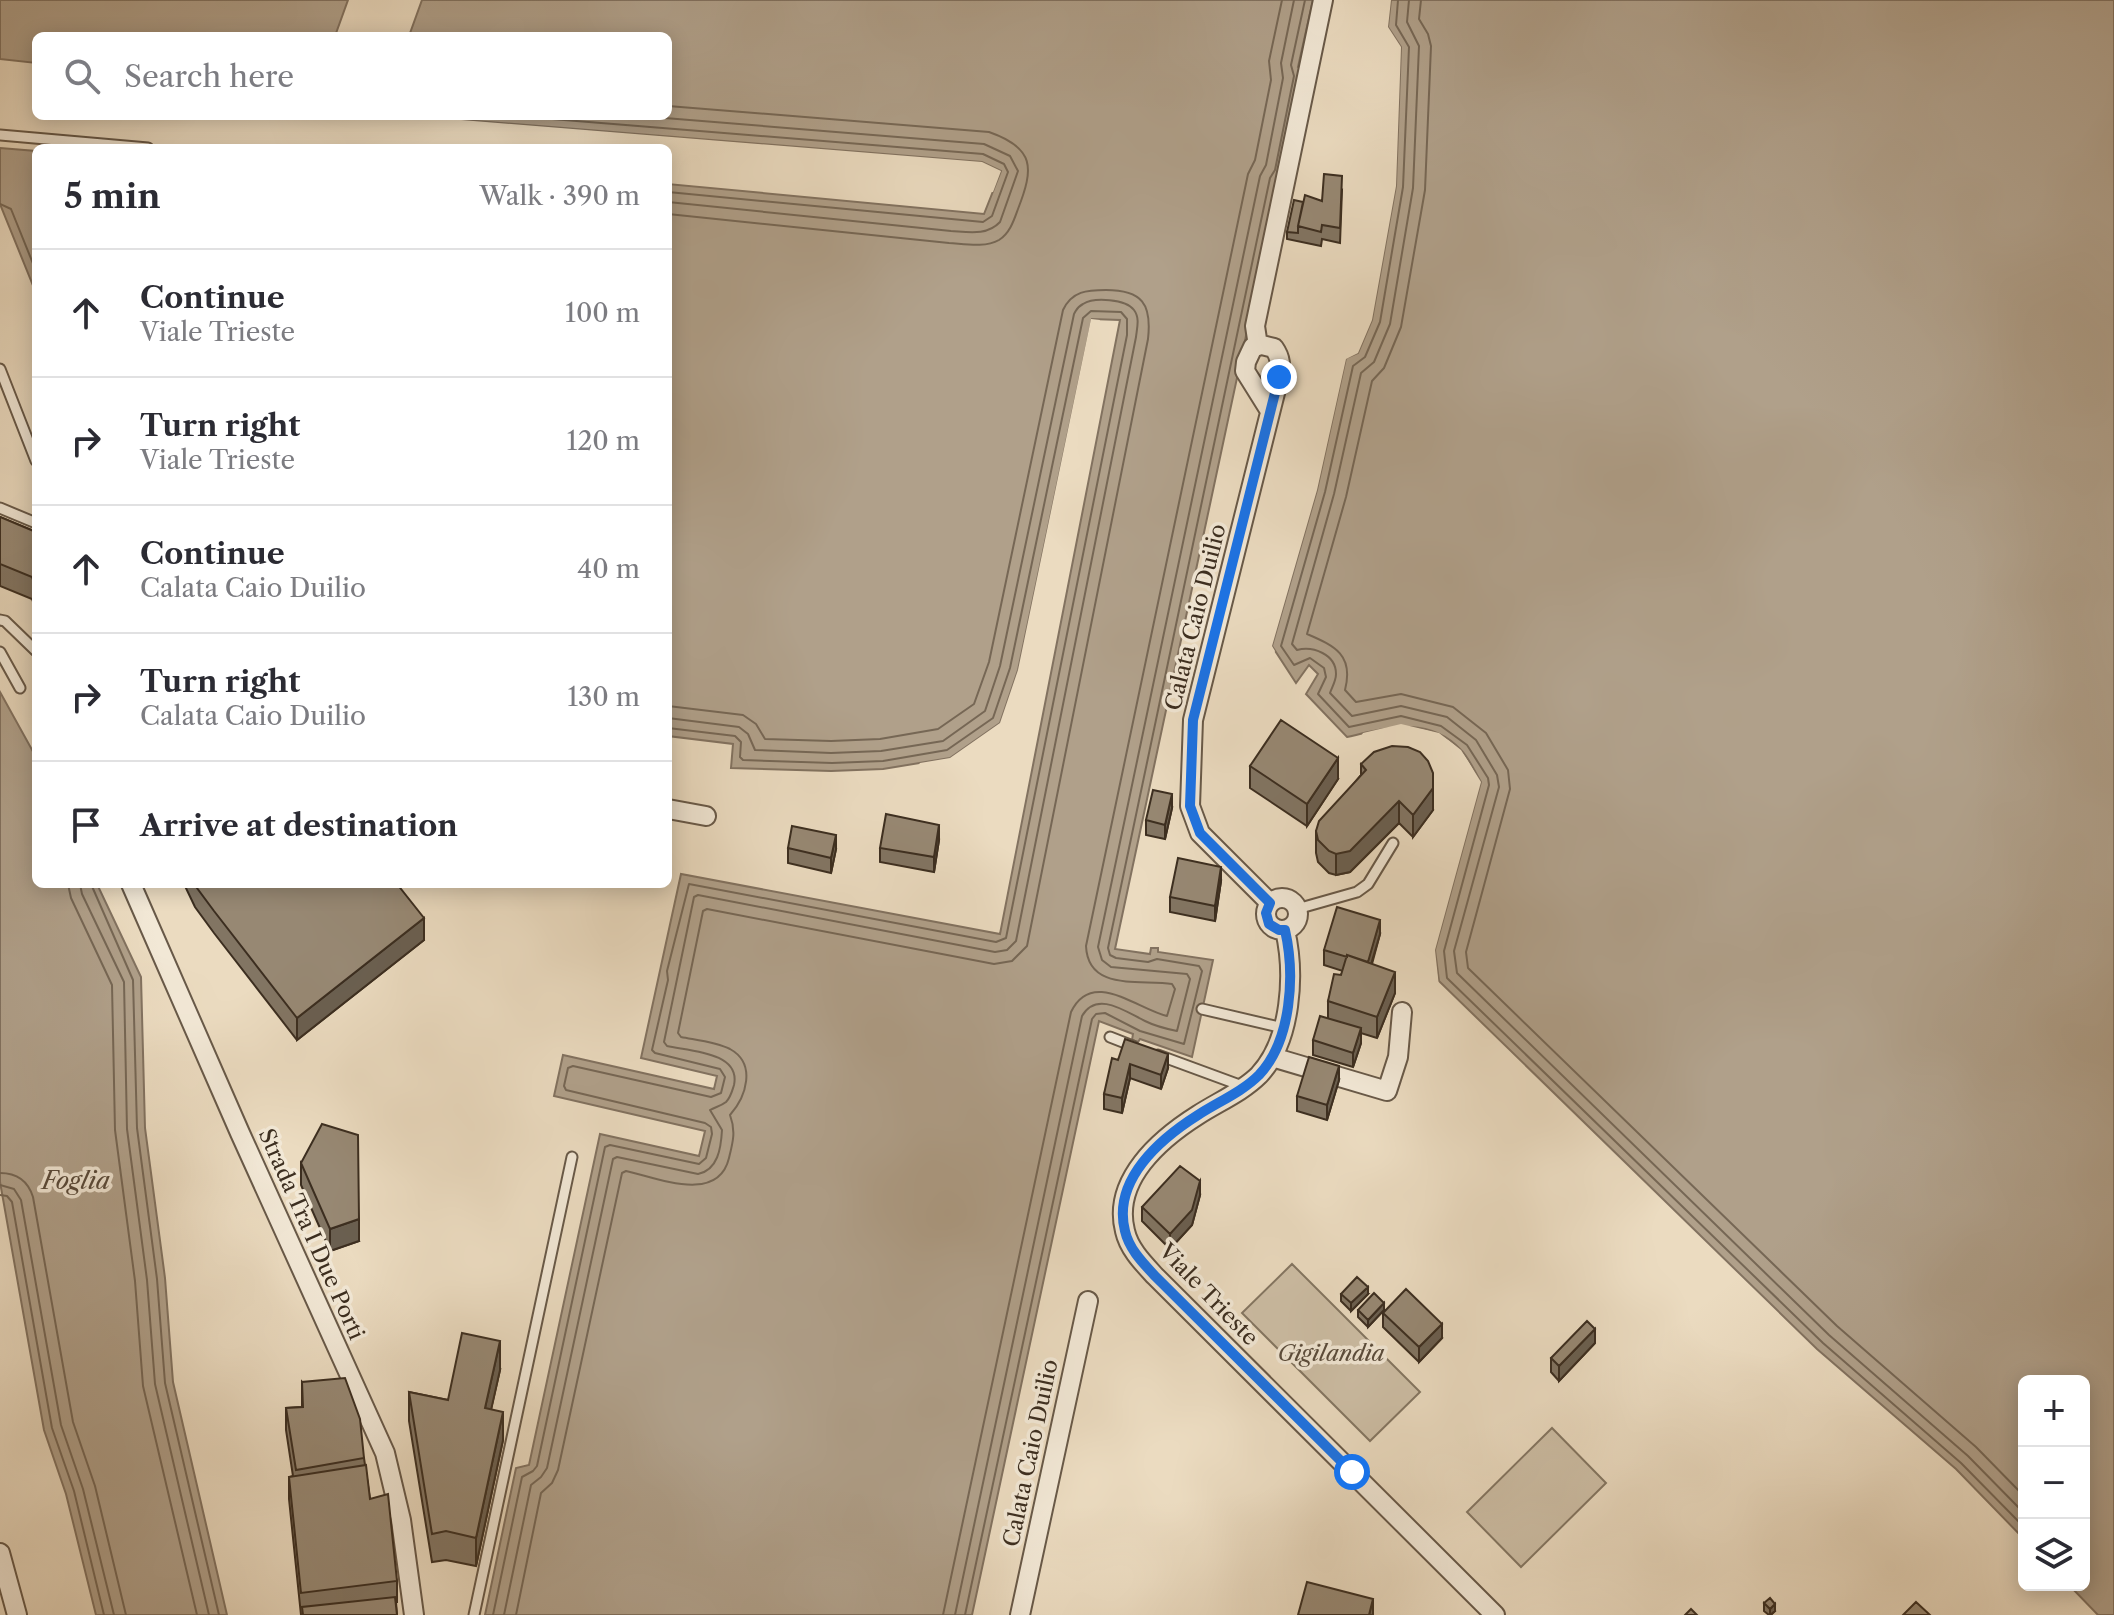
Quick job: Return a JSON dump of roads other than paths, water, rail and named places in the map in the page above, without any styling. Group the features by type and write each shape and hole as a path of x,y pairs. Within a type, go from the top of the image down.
{"street":[{"path":"1270,411 1245,371 1249,354 1253,347 1258,346 1255,326 1323,0"},
{"name":"Calata Caio Duilio","path":"1258,346 1274,348 1279,355 1281,368 1193,720 1190,806 1200,833 1270,903"},
{"path":"672,810 706,816"},
{"name":"Strada Tra I Due Porti","path":"133,888 385,1453 401,1520 414,1615"},
{"path":"1270,903 1285,898 1297,909 1297,920 1285,930"},
{"name":"Viale Trieste","path":"1270,903 1266,913 1269,924 1285,930 1290,953 1290,995 1283,1028 1272,1057 1260,1074 1245,1087 1166,1137 1141,1163 1127,1190 1123,1210 1125,1232 1135,1253 1155,1276 1495,1615"},
{"path":"1272,1057 1387,1091 1398,1057 1402,1012"},
{"name":"Calata Caio Duilio","path":"1020,1615 1088,1301"},
{"path":"0,1553 17,1615"}],"lane":[{"path":"0,135 102,144"},
{"path":"0,369 32,451"},
{"path":"0,508 32,521"},
{"path":"0,620 5,621 32,647"},
{"path":"0,652 20,688"},
{"path":"1297,909 1357,892 1368,884 1393,843"},
{"path":"1202,1009 1283,1028"},
{"path":"1110,1037 1137,1047"},
{"path":"1150,1052 1245,1087"},
{"path":"474,1615 572,1157"}],"water":[{"path":"0,0 348,0 336,32 32,32 32,63 0,59"},
{"path":"422,0 1313,0 1298,67 1303,69 1115,949 1150,954 1151,948 1158,948 1158,952 1213,960 1192,1057 1140,1039 1138,1042 1132,1040 1133,1034 1099,1021 972,1615 485,1615 516,1468 529,1465 600,1134 699,1156 705,1131 554,1096 563,1055 714,1089 717,1076 641,1058 681,874 1000,934 1120,320 1092,319 1018,670 1000,723 950,758 883,769 731,768 733,744 672,736 672,184 984,214 1001,171 982,162 465,120 672,120 672,32 410,32"},
{"path":"1391,0 2114,0 2114,1615 2098,1615 2075,1591 2090,1591 2090,1375 2018,1375 2018,1533 1956,1469 1817,1349 1439,981 1435,950 1481,782 1461,750 1435,732 1407,727 1347,737 1306,694 1318,674 1309,665 1296,683 1272,646 1317,490 1346,358 1358,353 1372,320 1396,186 1401,47 1388,27"},
{"path":"0,148 32,151 32,283 0,204"},
{"name":"Foglia","path":"0,692 32,750 32,888 99,888 141,977 145,1128 165,1278 173,1382 227,1615 96,1615 66,1494 44,1430 0,1182"}],"park label":[{"name":"Gigilandia","path":"1331,1353"}]}
